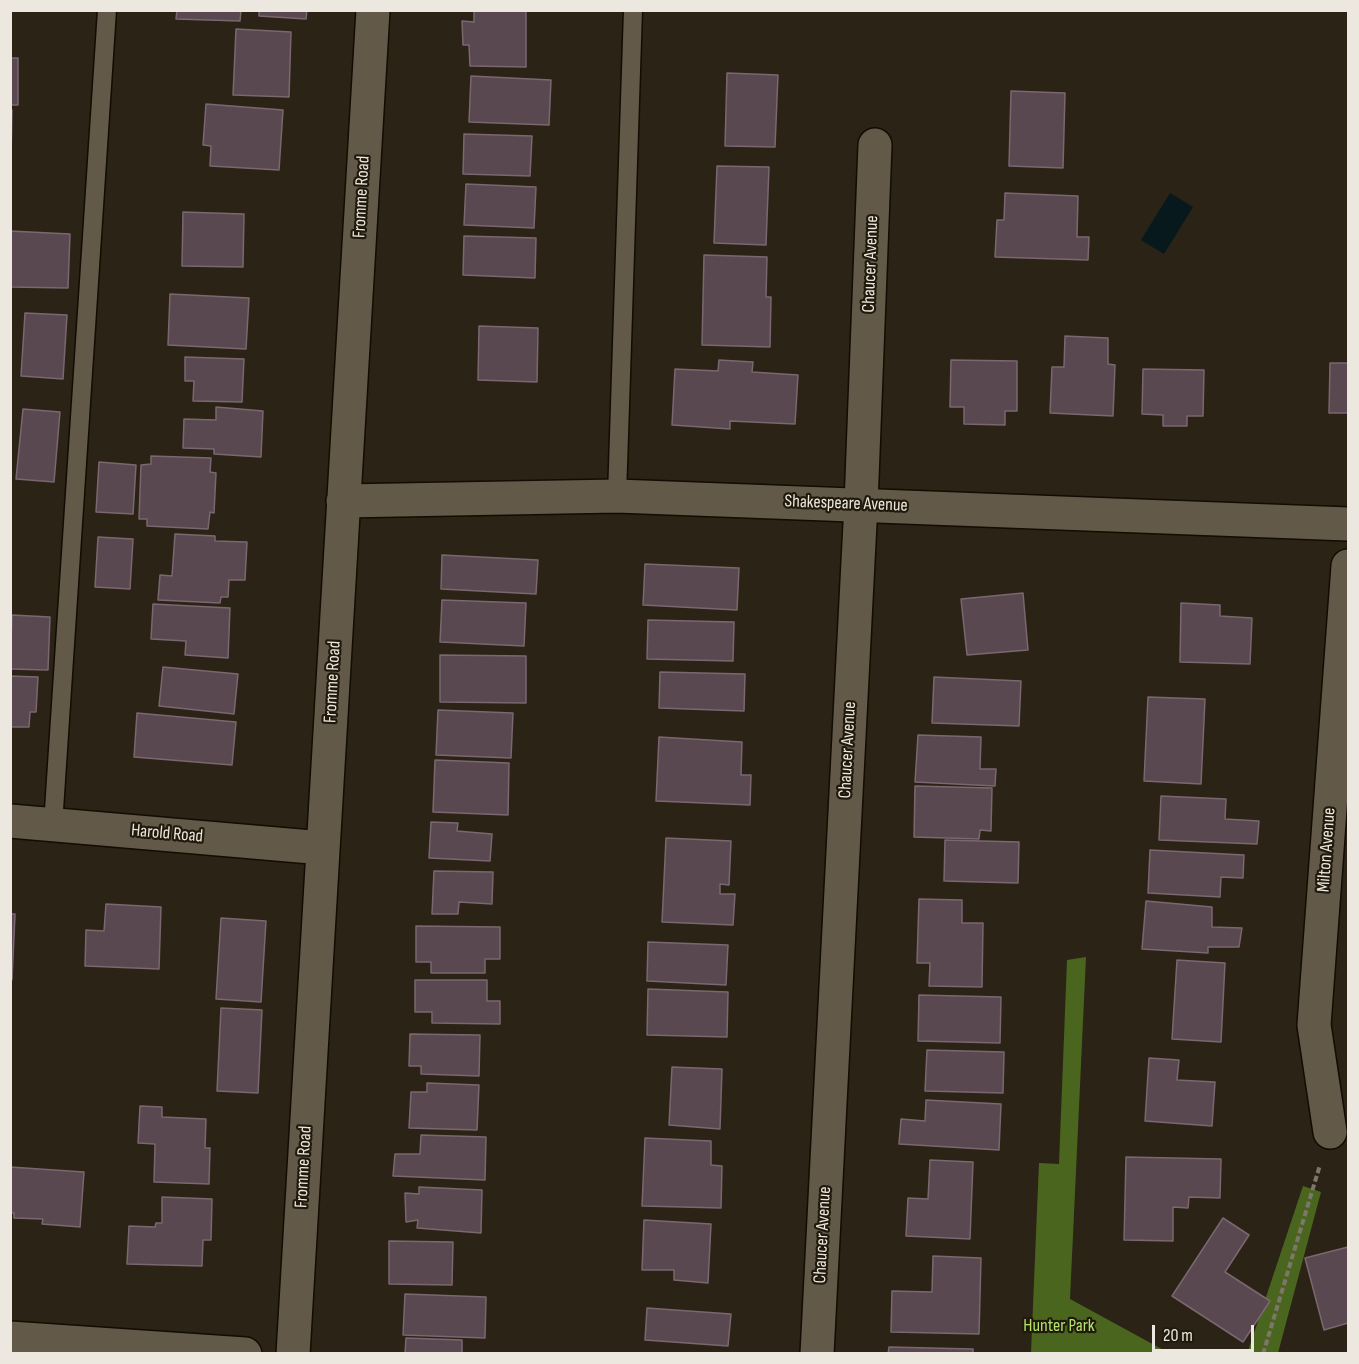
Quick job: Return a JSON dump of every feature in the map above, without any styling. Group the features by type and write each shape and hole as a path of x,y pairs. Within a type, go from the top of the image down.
{"street":[{"name":"Fromme Road","path":"293,1353 373,10"},
{"name":"Chaucer Avenue","path":"817,1353 861,504 875,146"},
{"name":"Shakespeare Avenue","path":"343,501 617,496 1348,524"},
{"name":"Milton Avenue","path":"1330,1132 1314,1025 1348,566"},
{"name":"Harold Road","path":"10,821 323,848"},
{"path":"10,1338 245,1353"}],"lane":[{"path":"53,825 107,10"},
{"path":"617,496 633,10"}],"path":[{"path":"1263,1353 1330,1132"}],"green space":[{"name":"Hunter Park","path":"1086,957 1070,1299 1169,1353 1031,1353 1039,1163 1059,1164 1067,960"},
{"path":"1303,1186 1321,1192 1278,1353 1247,1354"}],"shaded area":[{"path":"1170,193 1193,207 1164,254 1141,240"}],"building":[{"path":"177,10 241,10 240,21 176,19"},
{"path":"259,10 307,10 306,19 259,16"},
{"path":"474,10 526,10 526,67 470,66 469,45 463,45 462,21 474,22"},
{"path":"236,29 291,32 289,97 233,95"},
{"path":"10,58 18,58 18,105 10,105"},
{"path":"727,73 778,75 775,147 725,146"},
{"path":"471,76 551,80 549,125 469,122"},
{"path":"1011,91 1065,93 1063,168 1009,166"},
{"path":"206,104 283,110 279,170 210,166 211,146 203,145"},
{"path":"10,110 12,110 11,158 10,158"},
{"path":"464,134 532,136 530,176 463,174"},
{"path":"717,166 769,167 766,245 714,243"},
{"path":"466,184 536,187 534,228 464,225"},
{"path":"1005,193 1078,196 1077,237 1089,237 1088,260 995,257 997,220 1004,220"},
{"path":"183,212 244,214 243,267 182,266"},
{"path":"10,231 70,234 68,288 10,287"},
{"path":"464,236 536,238 535,278 463,275"},
{"path":"704,255 767,257 766,297 771,297 770,347 702,345"},
{"path":"170,294 249,298 246,349 168,345"},
{"path":"25,313 67,315 63,379 21,376"},
{"path":"479,326 538,328 537,382 478,380"},
{"path":"1065,336 1108,338 1108,364 1115,365 1113,416 1050,413 1052,367 1064,367"},
{"path":"185,357 244,359 242,402 193,401 194,381 185,381"},
{"path":"719,360 753,362 752,372 798,375 795,424 730,421 730,429 672,425 675,369 718,371"},
{"path":"951,360 1017,361 1017,411 1005,411 1005,425 964,424 964,407 950,407"},
{"path":"1330,363 1348,363 1348,413 1329,413"},
{"path":"1143,369 1204,370 1203,416 1187,416 1187,426 1163,426 1163,415 1142,414"},
{"path":"216,407 263,411 261,457 214,454 214,449 183,448 184,419 216,420"},
{"path":"23,409 60,412 54,482 16,479"},
{"path":"151,456 211,458 210,472 216,473 214,513 210,512 208,529 147,526 147,519 139,519 141,465 151,464"},
{"path":"99,462 136,465 133,514 96,512"},
{"path":"175,534 215,536 215,541 247,542 245,580 229,580 228,597 221,597 220,603 158,600 160,575 172,576"},
{"path":"98,537 133,539 130,589 95,587"},
{"path":"442,555 538,560 536,594 441,589"},
{"path":"645,564 739,568 737,610 643,605"},
{"path":"1023,593 1028,650 967,655 961,599"},
{"path":"442,600 526,603 524,646 440,642"},
{"path":"1181,603 1220,605 1220,616 1252,618 1250,664 1180,662"},
{"path":"153,604 230,608 228,658 185,655 186,641 151,639"},
{"path":"12,615 50,617 48,670 10,669"},
{"path":"648,620 734,622 733,661 647,659"},
{"path":"440,655 526,656 526,703 440,702"},
{"path":"163,667 238,674 234,714 159,706"},
{"path":"660,672 745,674 744,711 659,708"},
{"path":"10,676 38,677 36,712 30,712 29,727 11,727 10,733"},
{"path":"934,677 1021,681 1019,726 932,723"},
{"path":"1148,697 1205,699 1201,784 1144,781"},
{"path":"438,710 513,713 511,758 436,755"},
{"path":"137,713 236,722 232,765 134,757"},
{"path":"918,735 981,737 980,769 996,769 995,786 915,782"},
{"path":"659,737 742,742 741,775 751,775 750,805 656,801"},
{"path":"435,760 509,763 508,815 433,812"},
{"path":"915,786 992,788 991,831 980,830 979,839 914,837"},
{"path":"1161,796 1226,799 1225,819 1259,821 1257,844 1159,840"},
{"path":"431,822 458,823 457,831 492,834 490,861 429,858"},
{"path":"666,838 731,841 729,885 720,884 720,894 735,894 733,925 662,922"},
{"path":"945,840 1019,842 1018,883 944,881"},
{"path":"1150,850 1244,855 1243,878 1221,877 1220,897 1148,893"},
{"path":"434,871 493,872 492,904 459,902 458,914 432,914"},
{"path":"919,899 962,900 962,923 983,923 982,987 929,986 930,963 917,963"},
{"path":"1146,901 1212,907 1212,927 1242,928 1239,947 1208,947 1208,953 1142,949"},
{"path":"106,904 161,907 159,969 85,966 86,930 104,931"},
{"path":"10,914 15,914 12,980 10,980"},
{"path":"221,918 266,921 261,1002 216,999"},
{"path":"416,926 500,927 500,959 485,959 485,973 431,973 431,962 416,962"},
{"path":"648,942 728,945 726,985 647,981"},
{"path":"1177,960 1225,963 1221,1042 1172,1039"},
{"path":"415,980 487,980 487,1001 500,1001 500,1024 432,1023 432,1012 415,1012"},
{"path":"648,989 728,992 727,1037 647,1035"},
{"path":"919,995 1001,997 1000,1043 918,1041"},
{"path":"221,1008 262,1010 258,1093 217,1091"},
{"path":"410,1034 480,1035 479,1076 421,1074 421,1066 409,1066"},
{"path":"927,1050 1004,1052 1003,1093 925,1091"},
{"path":"1149,1058 1179,1060 1177,1080 1215,1082 1212,1126 1145,1121"},
{"path":"672,1067 722,1069 720,1129 669,1125"},
{"path":"427,1083 479,1085 477,1130 409,1128 411,1092 427,1092"},
{"path":"926,1100 1001,1104 999,1150 899,1144 901,1119 925,1121"},
{"path":"140,1106 162,1107 162,1117 206,1119 205,1148 210,1148 209,1184 154,1182 155,1144 138,1143"},
{"path":"421,1135 486,1137 485,1180 393,1176 395,1154 420,1154"},
{"path":"645,1138 711,1141 711,1165 722,1166 721,1208 642,1206"},
{"path":"1126,1157 1221,1159 1220,1198 1189,1197 1188,1208 1173,1207 1173,1241 1124,1240"},
{"path":"930,1160 973,1162 970,1239 906,1236 908,1198 928,1199"},
{"path":"10,1167 84,1172 80,1227 42,1224 43,1219 14,1218 14,1213 10,1213"},
{"path":"419,1187 482,1190 481,1233 417,1228 418,1220 406,1222 405,1193 419,1194"},
{"path":"162,1197 212,1199 211,1240 203,1240 202,1266 127,1264 129,1226 155,1227 156,1223 162,1223"},
{"path":"1223,1218 1249,1235 1225,1272 1270,1301 1243,1342 1172,1296"},
{"path":"644,1220 711,1224 708,1283 674,1280 674,1270 642,1270"},
{"path":"389,1241 453,1242 452,1285 389,1284"},
{"path":"1348,1247 1348,1323 1324,1330 1305,1258"},
{"path":"933,1256 981,1258 979,1334 891,1332 892,1291 932,1292"},
{"path":"405,1294 486,1297 485,1338 403,1335"},
{"path":"647,1308 731,1314 728,1346 645,1340"},
{"path":"406,1338 462,1340 462,1354 405,1354"},
{"path":"889,1347 973,1349 973,1354 888,1354"}]}
